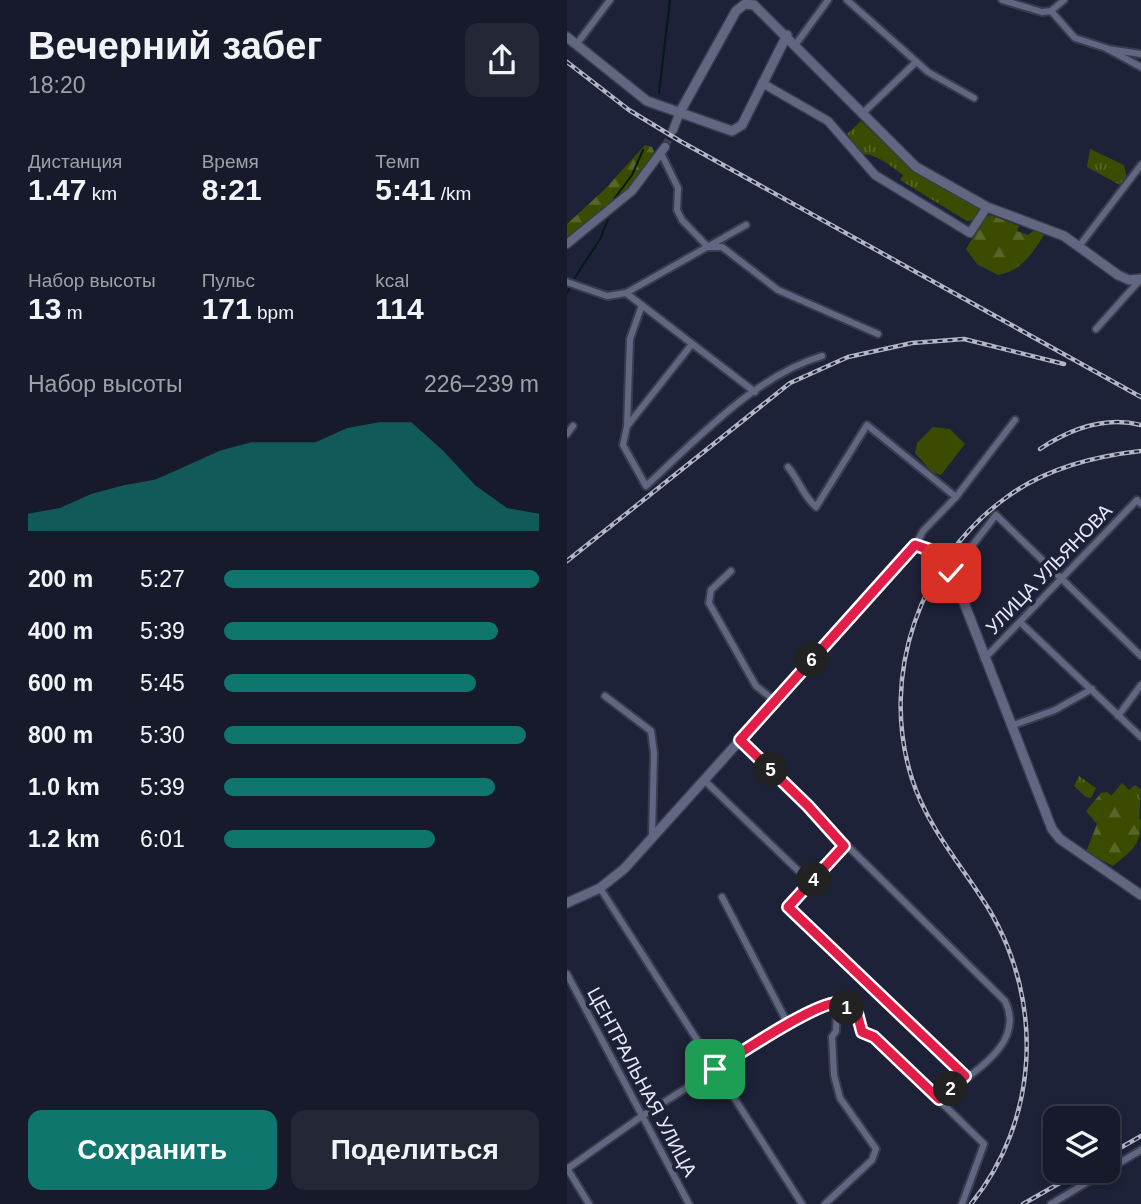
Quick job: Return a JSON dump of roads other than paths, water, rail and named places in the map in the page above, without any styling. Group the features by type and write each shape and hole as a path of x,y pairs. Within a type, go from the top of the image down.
{"main road":[{"path":"680,112 744,1 762,10 916,167 987,207 1055,232 1080,245 1118,275 1140,280"},
{"path":"567,37 647,101 726,130 737,130 787,36"},
{"path":"567,903 600,888 624,869 915,545 930,550 951,573 1052,829 1061,839 1141,895"}],"street":[{"path":"576,45 610,0"},
{"path":"796,44 826,0"},
{"path":"847,0 916,61 961,93 974,98"},
{"path":"1002,0 1042,12 1054,9 1063,0"},
{"path":"1052,0 1054,9 1075,38 1106,48 1141,54"},
{"path":"1106,48 1141,66"},
{"path":"863,113 916,61"},
{"path":"762,83 828,121 875,175 970,233 987,207"},
{"path":"673,130 680,112"},
{"path":"567,244 617,206 646,176 663,150"},
{"path":"663,150 678,188 677,210 682,220 708,247 722,247 778,290 878,334"},
{"path":"1080,245 1141,165"},
{"path":"567,282 607,296 626,293 746,225"},
{"path":"1096,330 1140,280"},
{"path":"626,293 755,392"},
{"path":"642,305 630,339 627,426 623,445 646,486 755,392 788,370 822,356"},
{"path":"627,426 692,344"},
{"path":"915,545 923,531 955,497 1015,420"},
{"path":"788,467 797,477 806,497 816,507 867,425 955,497"},
{"path":"567,434 573,426"},
{"name":"УЛИЦА УЛЬЯНОВА","path":"984,659 1139,502"},
{"path":"951,573 996,515 1141,656"},
{"path":"731,571 711,590 709,603 756,686 775,701"},
{"path":"1020,622 1141,737"},
{"path":"1118,716 1141,685"},
{"path":"1011,726 1055,710 1092,689"},
{"path":"605,696 651,731 654,753 652,838"},
{"path":"740,740 808,806 844,846 1005,1001 1010,1010 1007,1041 939,1099"},
{"path":"703,780 811,883"},
{"path":"844,846 788,907 965,1076"},
{"path":"600,888 802,1204"},
{"path":"722,897 788,1024"},
{"name":"ЦЕНТРАЛЬНАЯ УЛИЦА","path":"567,974 689,1204"},
{"path":"825,1204 872,1160 876,1149 842,1104 834,1075 832,1037 836,1031 837,1003"},
{"path":"590,1204 567,1168 642,1116 788,1024 823,1005 837,1003 857,1013 862,1032 874,1037 984,1144 963,1204"},
{"path":"1051,1204 1141,1150"}],"waterway":[{"path":"659,93 670,0"},
{"path":"614,199 632,175 643,150"},
{"path":"574,279 600,239 608,220"},
{"path":"567,293 570,287"}],"tunnel":[{"path":"665,147 673,130"}],"railway":[{"path":"567,62 629,110 680,141 1141,397"},
{"path":"567,561 790,383 848,357 912,343 964,339 1064,364"},
{"path":"1040,449 1088,426 1114,422 1141,425"},
{"path":"971,1204 994,1171 1010,1136 1021,1099 1026,1060 1026,1022 1019,984 1007,947 990,911 927,815 912,779 903,740 901,700 905,661 915,623 930,586 951,553 977,523 1007,497 1054,471 1088,460 1141,451"},
{"path":"1120,1148 1141,1136"},
{"path":"1023,1204 1060,1183"}]}
